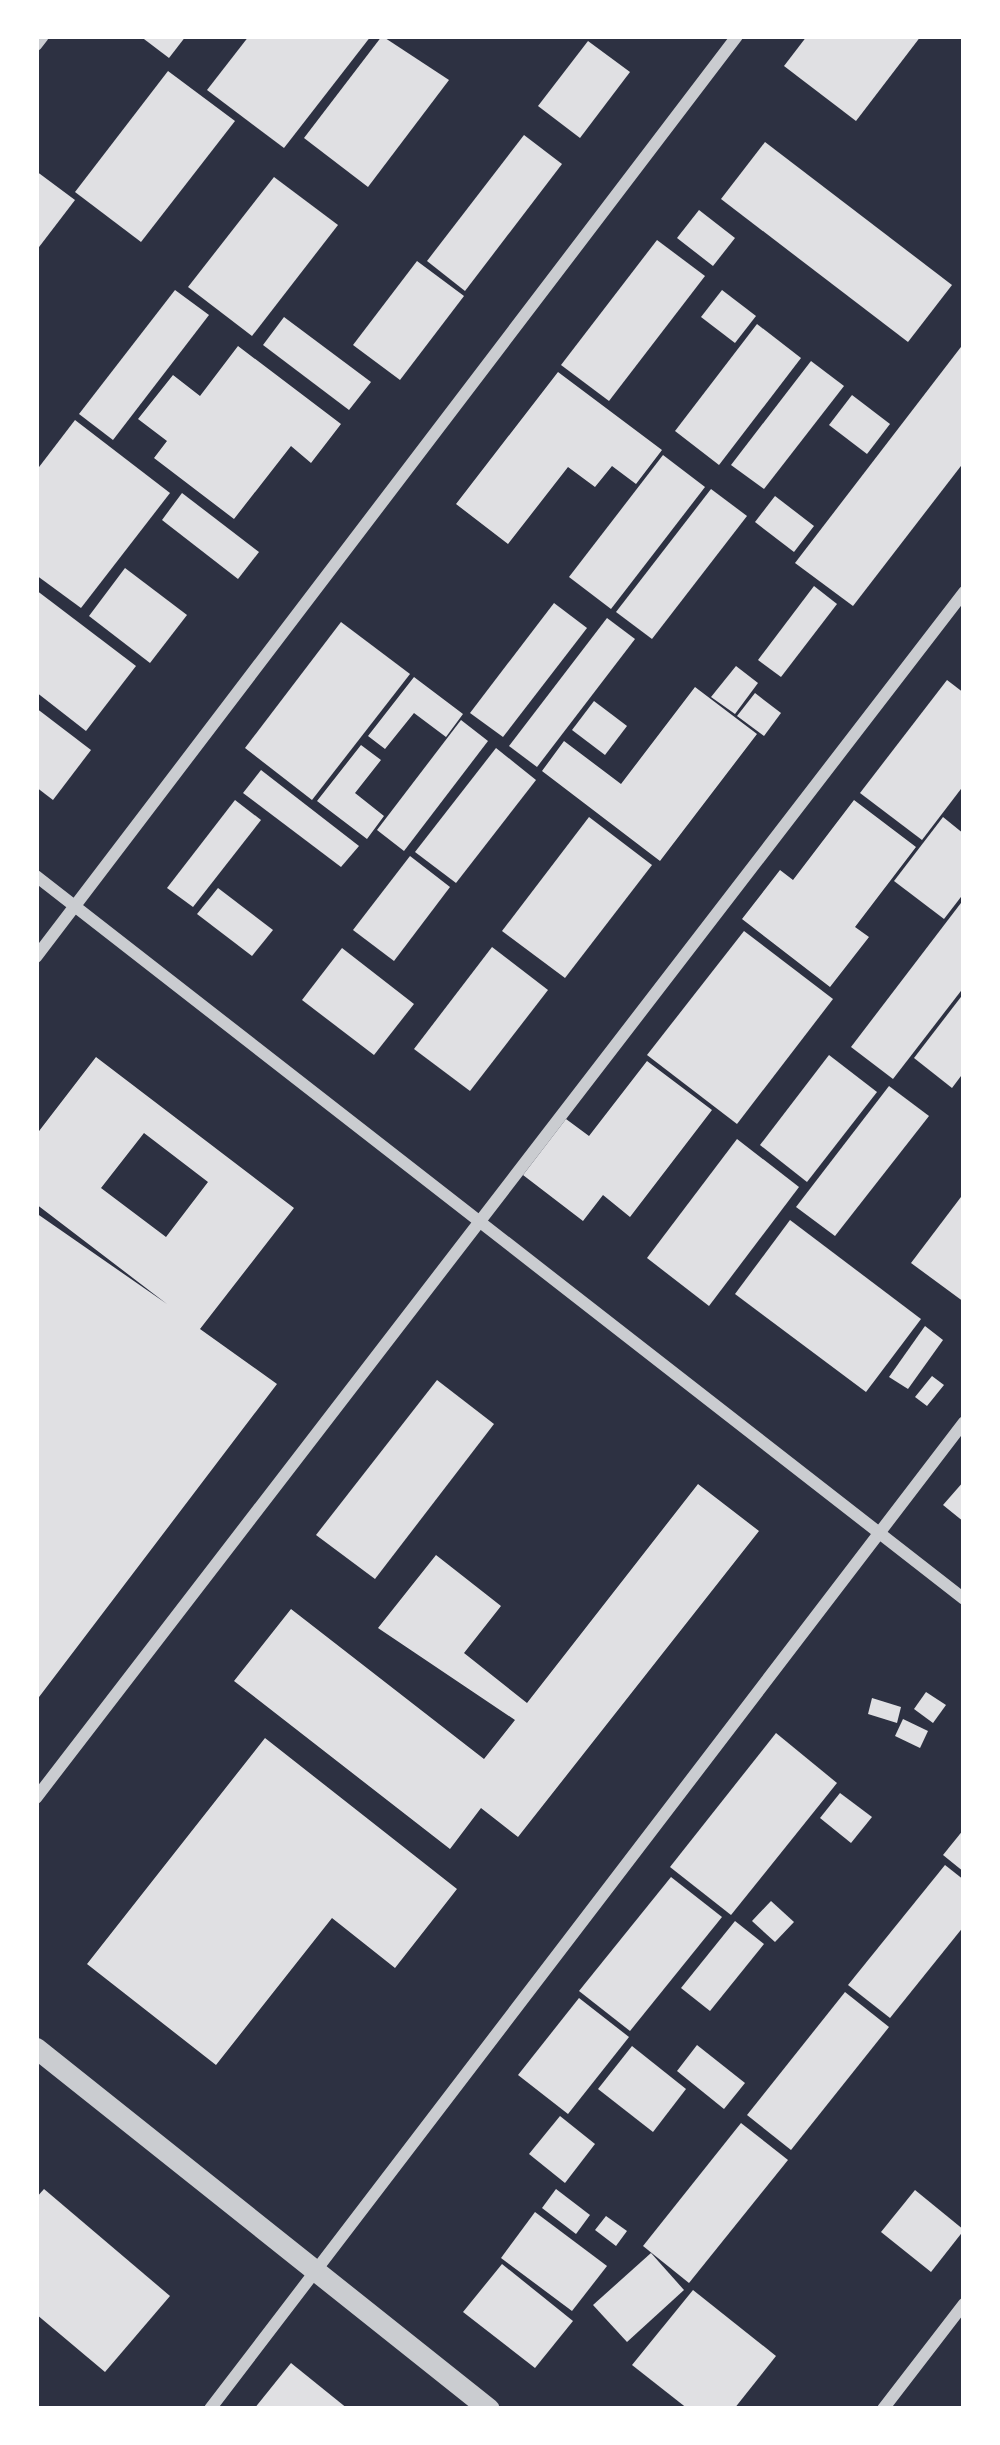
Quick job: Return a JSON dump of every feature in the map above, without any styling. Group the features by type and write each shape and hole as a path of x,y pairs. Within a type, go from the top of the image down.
{"street":[{"path":"36,45 43,36"},
{"path":"36,957 737,36"},
{"path":"36,1798 964,592"},
{"path":"36,876 478,1228 964,1599"},
{"path":"210,2409 964,1422"},
{"path":"36,2048 315,2275 489,2409"},
{"path":"883,2409 964,2303"}],"building":[{"path":"140,36 186,36 169,58"},
{"path":"249,36 371,36 284,148 207,90"},
{"path":"382,36 449,80 368,187 304,138"},
{"path":"807,36 921,36 856,121 784,66"},
{"path":"588,41 630,72 580,138 538,106"},
{"path":"168,71 235,121 141,242 75,192"},
{"path":"524,135 562,164 465,291 427,261"},
{"path":"765,142 952,285 908,342 721,199"},
{"path":"36,171 75,200 36,251"},
{"path":"274,177 338,225 252,336 188,287"},
{"path":"699,210 735,238 713,266 677,238"},
{"path":"657,240 705,276 609,401 561,365"},
{"path":"417,261 464,296 400,380 353,345"},
{"path":"175,290 209,315 113,440 79,414"},
{"path":"722,290 756,316 735,343 701,317"},
{"path":"284,317 371,382 349,410 263,345"},
{"path":"757,324 801,358 719,465 675,431"},
{"path":"964,343 964,462 853,606 795,563"},
{"path":"238,346 341,424 311,463 291,446 234,519 154,458 167,441 138,419 173,375 200,396"},
{"path":"811,361 844,386 764,489 731,465"},
{"path":"558,372 662,450 636,484 612,466 595,487 568,467 508,544 456,504"},
{"path":"852,395 890,424 867,454 829,425"},
{"path":"75,420 170,493 81,608 36,575 36,471"},
{"path":"663,455 705,487 611,609 569,577"},
{"path":"711,489 747,516 652,639 616,612"},
{"path":"182,493 259,552 238,579 162,520"},
{"path":"775,496 814,526 794,552 755,522"},
{"path":"125,568 187,615 150,663 89,616"},
{"path":"814,586 837,604 781,677 758,660"},
{"path":"36,590 136,666 86,731 36,692"},
{"path":"554,603 587,628 503,737 470,713"},
{"path":"607,618 635,639 537,767 509,746"},
{"path":"341,622 410,674 312,800 245,748"},
{"path":"736,666 758,683 735,714 711,697"},
{"path":"414,677 463,714 446,737 414,713 385,749 368,736"},
{"path":"947,680 964,693 964,785 922,840 860,793"},
{"path":"695,687 757,734 660,861 542,771 564,741 621,784"},
{"path":"755,693 781,713 764,736 737,716"},
{"path":"594,701 627,726 605,755 572,730"},
{"path":"36,708 91,750 53,800 36,787"},
{"path":"461,720 488,741 404,851 377,830"},
{"path":"361,745 381,760 355,793 384,816 367,839 317,801"},
{"path":"496,748 536,780 456,883 415,852"},
{"path":"261,770 359,846 341,867 243,793"},
{"path":"235,800 261,820 193,907 167,888"},
{"path":"854,800 916,847 855,927 869,937 830,987 742,919 780,870 793,880"},
{"path":"589,817 652,865 565,978 502,931"},
{"path":"943,817 964,834 964,893 944,919 894,881"},
{"path":"410,856 450,887 394,961 353,930"},
{"path":"218,888 273,930 252,956 197,914"},
{"path":"964,899 964,987 893,1079 851,1047"},
{"path":"744,931 833,999 737,1124 647,1055"},
{"path":"492,947 548,990 470,1091 414,1049"},
{"path":"342,948 414,1004 374,1055 302,1000"},
{"path":"964,993 964,1072 952,1088 914,1058"},
{"path":"829,1055 877,1092 807,1182 760,1145"},
{"path":"96,1057 294,1208 200,1329 277,1384 36,1701 36,1213 167,1304 36,1204 36,1135","holes":["144,1133 208,1182 166,1237 101,1188"]},
{"path":"647,1061 712,1110 630,1217 603,1195 583,1221 523,1175 566,1119 589,1136"},
{"path":"889,1086 929,1116 835,1236 796,1207"},
{"path":"737,1139 799,1187 709,1306 647,1258"},
{"path":"964,1193 964,1302 911,1263"},
{"path":"790,1220 921,1319 866,1392 735,1294"},
{"path":"925,1326 943,1340 908,1389 889,1377"},
{"path":"932,1376 944,1385 927,1406 915,1397"},
{"path":"437,1380 494,1424 375,1579 316,1535"},
{"path":"964,1481 964,1522 943,1505"},
{"path":"698,1484 759,1531 518,1837 481,1808 450,1849 234,1681 291,1609 484,1759 515,1720 378,1628 436,1555 501,1606 464,1653 527,1703"},
{"path":"926,1692 946,1705 933,1723 914,1709"},
{"path":"872,1698 901,1707 897,1723 868,1714"},
{"path":"903,1719 928,1731 920,1748 895,1736"},
{"path":"776,1733 837,1783 731,1915 670,1867"},
{"path":"265,1738 457,1889 395,1968 332,1918 216,2065 87,1964"},
{"path":"840,1793 872,1817 851,1843 820,1818"},
{"path":"964,1829 964,1872 943,1855"},
{"path":"945,1865 964,1880 964,1926 890,2018 848,1985"},
{"path":"671,1877 722,1917 630,2031 579,1991"},
{"path":"771,1901 794,1922 775,1942 752,1921"},
{"path":"735,1921 764,1944 710,2011 681,1988"},
{"path":"845,1992 889,2027 791,2150 747,2115"},
{"path":"579,1998 629,2037 568,2114 518,2075"},
{"path":"697,2045 745,2083 724,2109 677,2071"},
{"path":"632,2046 686,2089 653,2132 598,2089"},
{"path":"560,2116 595,2144 565,2183 529,2154"},
{"path":"741,2123 788,2160 689,2283 643,2246"},
{"path":"44,2189 170,2296 105,2372 36,2314 36,2198"},
{"path":"556,2189 590,2215 576,2234 542,2208"},
{"path":"915,2190 964,2230 931,2272 881,2232"},
{"path":"535,2212 607,2266 572,2311 501,2258"},
{"path":"606,2216 627,2231 616,2246 595,2230"},
{"path":"651,2253 684,2290 627,2342 593,2305"},
{"path":"502,2264 573,2321 535,2368 463,2312"},
{"path":"693,2290 776,2356 734,2409 688,2409 632,2365"},
{"path":"291,2363 348,2409 254,2409"}]}
